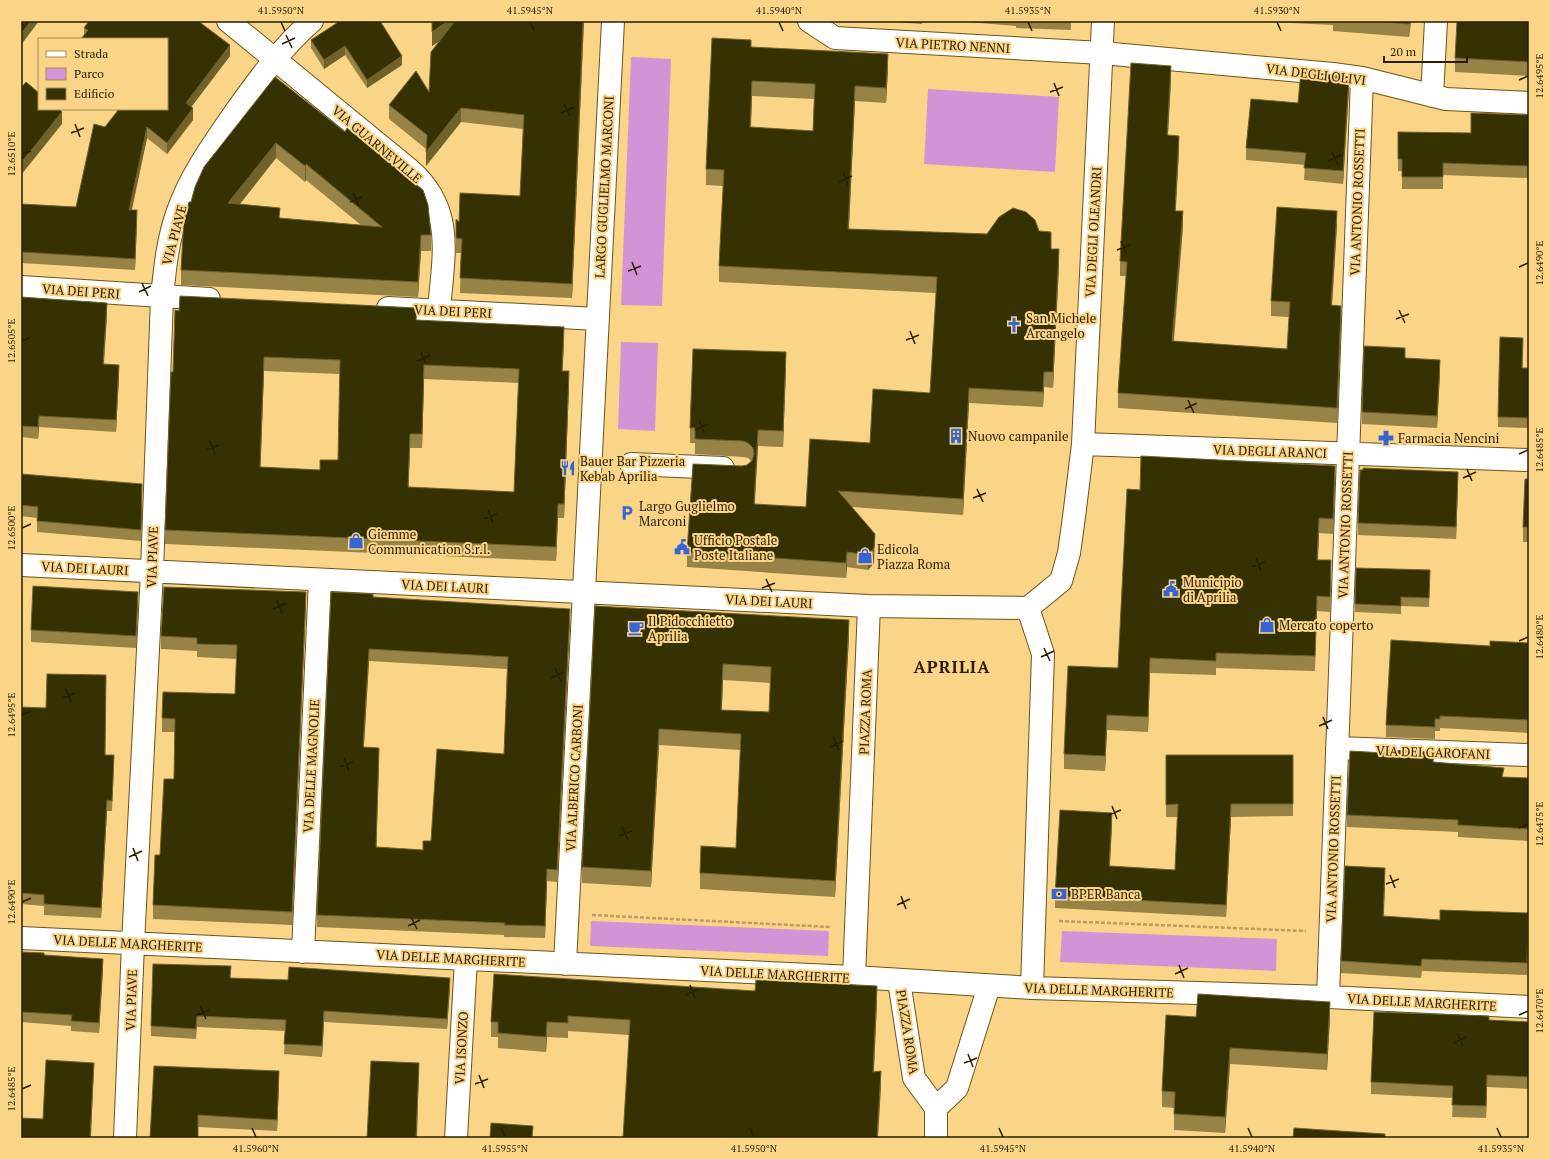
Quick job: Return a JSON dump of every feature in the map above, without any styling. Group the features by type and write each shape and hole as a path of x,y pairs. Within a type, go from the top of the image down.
{"street":[{"name":"VIA GUARNEVILLE","path":"228,21 410,170 427,188 437,206 444,231 439,310"},
{"name":"VIA PIAVE","path":"125,1138 133,944 152,572 162,296 167,253 178,211 185,194 210,148 274,59 312,21"},
{"name":"LARGO GUGLIELMO MARCONI","path":"584,592 613,21"},
{"name":"VIA PIETRO NENNI","path":"809,21 836,38 1102,53"},
{"name":"VIA DEGLI OLEANDRI","path":"1083,444 1103,21"},
{"path":"1432,96 1436,21"},
{"name":"VIA DEGLI OLIVI","path":"1102,53 1333,74 1362,78 1432,96 1460,100 1529,103"},
{"name":"VIA ANTONIO ROSSETTI","path":"1328,997 1362,78"},
{"name":"VIA DEI PERI","path":"21,287 225,300"},
{"name":"VIA DEI PERI","path":"368,307 597,319"},
{"path":"869,606 1028,608 1061,581 1073,527 1083,444"},
{"name":"VIA DEGLI ARANCI","path":"1083,444 1529,460"},
{"path":"631,464 742,469"},
{"name":"VIA DEI LAURI","path":"21,566 869,606"},
{"name":"VIA DELLE MAGNOLIE","path":"303,952 320,580"},
{"name":"VIA ALBERICO CARBONI","path":"565,964 584,592"},
{"name":"PIAZZA ROMA","path":"854,977 869,606"},
{"path":"1028,608 1043,654 1032,988"},
{"name":"VIA DEI GAROFANI","path":"1337,748 1529,755"},
{"name":"VIA DELLE MARGHERITE","path":"21,938 854,977 899,981 1032,988 1328,997 1529,1007"},
{"name":"VIA ISONZO","path":"456,1138 466,959"},
{"name":"PIAZZA ROMA","path":"899,981 914,1078 936,1108"},
{"path":"936,1138 936,1108 957,1088 989,986"}],"path":[{"path":"591,915 837,927"},
{"path":"1052,921 1309,931"}],"green space":[{"path":"631,57 671,59 662,306 621,305"},
{"path":"928,89 1059,97 1055,172 924,164"},
{"path":"621,342 658,343 655,431 618,429"},
{"path":"591,921 829,931 828,956 590,946"},
{"path":"1062,931 1277,939 1276,971 1060,962"}],"building":[{"path":"21,21 31,21 21,34"},
{"path":"89,21 198,21 230,45 186,103 193,108 167,143 147,127 129,210 137,210 135,259 21,252 21,204 76,207 94,124 105,127 118,110 168,110 168,38 82,38 88,30 84,28"},
{"path":"340,21 380,21 402,56 367,80 345,46 324,60 311,40"},
{"path":"432,21 448,21 432,32"},
{"path":"455,21 583,21 572,284 460,278 462,239 456,238 456,219 459,222 460,193 520,196 524,115 461,108 426,152 427,135 389,105 416,71 429,92 431,52"},
{"path":"1374,21 1410,21 1409,24"},
{"path":"1457,21 1529,21 1529,62 1455,58"},
{"path":"712,38 751,40 751,47 888,54 886,88 855,86 848,229 987,234 999,217 1013,208 1026,212 1035,220 1039,231 1051,232 1051,249 1059,249 1053,372 1044,372 1043,392 969,388 963,499 838,491 875,534 874,548 868,555 847,552 846,563 687,552 693,464 742,466 747,465 752,461 754,454 753,448 748,443 743,441 695,439 695,428 690,428 693,349 786,352 783,431 758,430 754,504 806,507 810,439 870,443 873,389 930,393 937,277 719,266 724,170 706,169","holes":["752,81 815,84 813,131 750,127"]},
{"path":"1131,63 1171,66 1167,135 1179,136 1175,211 1183,211 1172,341 1287,349 1290,302 1271,301 1277,207 1337,211 1331,305 1341,306 1337,408 1118,393 1127,262 1120,261"},
{"path":"1301,71 1349,77 1343,171 1304,168 1306,153 1246,148 1251,99 1298,103"},
{"path":"275,77 345,132 347,128 423,190 428,205 431,235 421,235 418,282 181,270 184,218 204,167","holes":["276,143 305,166 306,164 382,227 279,218 280,208 228,203"]},
{"path":"26,82 38,92 38,110 60,110 62,112 21,163 21,88"},
{"path":"1471,113 1529,115 1529,166 1443,163 1443,177 1402,177 1402,159 1398,159 1398,132 1471,133"},
{"path":"180,296 417,308 416,320 564,327 562,371 569,371 564,504 558,504 556,547 165,530 175,310 179,311","holes":["264,357 340,360 338,460 320,460 320,470 260,467","424,365 519,369 514,492 408,487 410,434 422,434"]},
{"path":"21,297 107,303 103,364 119,365 116,420 39,416 38,427 21,426"},
{"path":"1500,337 1523,338 1522,368 1529,368 1529,418 1498,417"},
{"path":"1364,346 1405,348 1405,358 1440,360 1437,416 1362,412"},
{"path":"1141,456 1335,466 1333,519 1319,518 1317,560 1331,560 1330,597 1317,596 1315,656 1216,653 1216,661 1150,658 1148,717 1107,715 1105,756 1064,754 1068,666 1118,668 1127,489 1140,490"},
{"path":"1363,468 1458,472 1456,527 1358,523 1360,470 1363,470"},
{"path":"21,474 142,484 141,530 37,521 38,507 21,505"},
{"path":"1525,479 1529,479 1529,527 1523,527"},
{"path":"1356,568 1430,570 1429,598 1401,597 1401,606 1355,604"},
{"path":"33,586 138,592 136,636 31,630"},
{"path":"164,587 306,592 292,912 153,905 155,855 160,855 164,779 174,779 175,719 162,718 163,692 235,694 237,645 197,644 197,638 161,636"},
{"path":"331,592 373,594 373,597 570,609 557,870 547,869 545,926 317,915","holes":["369,649 508,657 504,754 437,749 431,841 423,841 423,850 376,847 379,748 363,747"]},
{"path":"595,606 849,620 835,881 700,873 701,846 736,848 741,734 659,729 651,871 582,867","holes":["723,664 771,667 769,712 721,710"]},
{"path":"1391,640 1490,646 1490,641 1529,643 1529,720 1440,716 1440,719 1435,719 1435,727 1386,725"},
{"path":"47,674 106,675 105,755 114,755 112,801 107,800 101,908 44,904 44,895 21,893 21,707 46,708"},
{"path":"1385,750 1434,752 1433,762 1504,768 1502,777 1529,778 1529,829 1458,825 1458,820 1347,815 1350,751 1385,753"},
{"path":"1166,755 1293,755 1293,804 1231,804 1226,905 1055,896 1060,810 1112,813 1109,866 1175,870 1178,804 1166,805"},
{"path":"1345,866 1385,868 1383,916 1440,920 1440,910 1528,913 1527,963 1422,959 1421,966 1341,961"},
{"path":"21,952 103,959 99,1023 71,1021 72,1015 21,1012"},
{"path":"153,964 231,966 230,978 288,980 289,967 450,978 447,1019 324,1011 322,1046 284,1044 286,1020 197,1016 196,1029 151,1026"},
{"path":"494,974 755,991 756,980 877,986 873,1072 881,1071 877,1138 623,1138 630,1020 568,1016 568,1023 547,1022 546,1037 498,1033 498,1022 491,1022"},
{"path":"1198,994 1330,1002 1327,1054 1230,1048 1225,1117 1174,1114 1175,1092 1162,1091 1166,1015 1196,1017"},
{"path":"1374,1012 1489,1016 1489,1020 1529,1022 1529,1077 1487,1075 1486,1106 1452,1105 1453,1086 1371,1082"},
{"path":"46,1060 94,1063 90,1138 21,1138 21,1118 43,1119"},
{"path":"371,1061 419,1063 416,1138 367,1138"},
{"path":"154,1066 279,1071 277,1120 198,1115 198,1138 150,1138"},
{"path":"491,1123 533,1126 532,1138 490,1138"},
{"path":"1294,1128 1385,1134 1385,1138 1293,1138"}],"place":[{"name":"San Michele Arcangelo","path":"1014,325"},
{"name":"Nuovo campanile","path":"956,436"},
{"name":"Farmacia Nencini","path":"1386,438"},
{"name":"Bauer Bar Pizzeria Kebab Aprilia","path":"568,468"},
{"name":"Largo Guglielmo Marconi","path":"627,513"},
{"name":"Giemme Communication S.r.l.","path":"356,541"},
{"name":"Ufficio Postale Poste Italiane","path":"682,547"},
{"name":"Edicola Piazza Roma","path":"865,556"},
{"name":"Municipio di Aprilia","path":"1171,589"},
{"name":"Mercato coperto","path":"1267,625"},
{"name":"Il Pidocchietto Aprilia","path":"636,628"},
{"name":"BPER Banca","path":"1059,894"}],"district":[{"name":"APRILIA","path":"952,666"}]}
